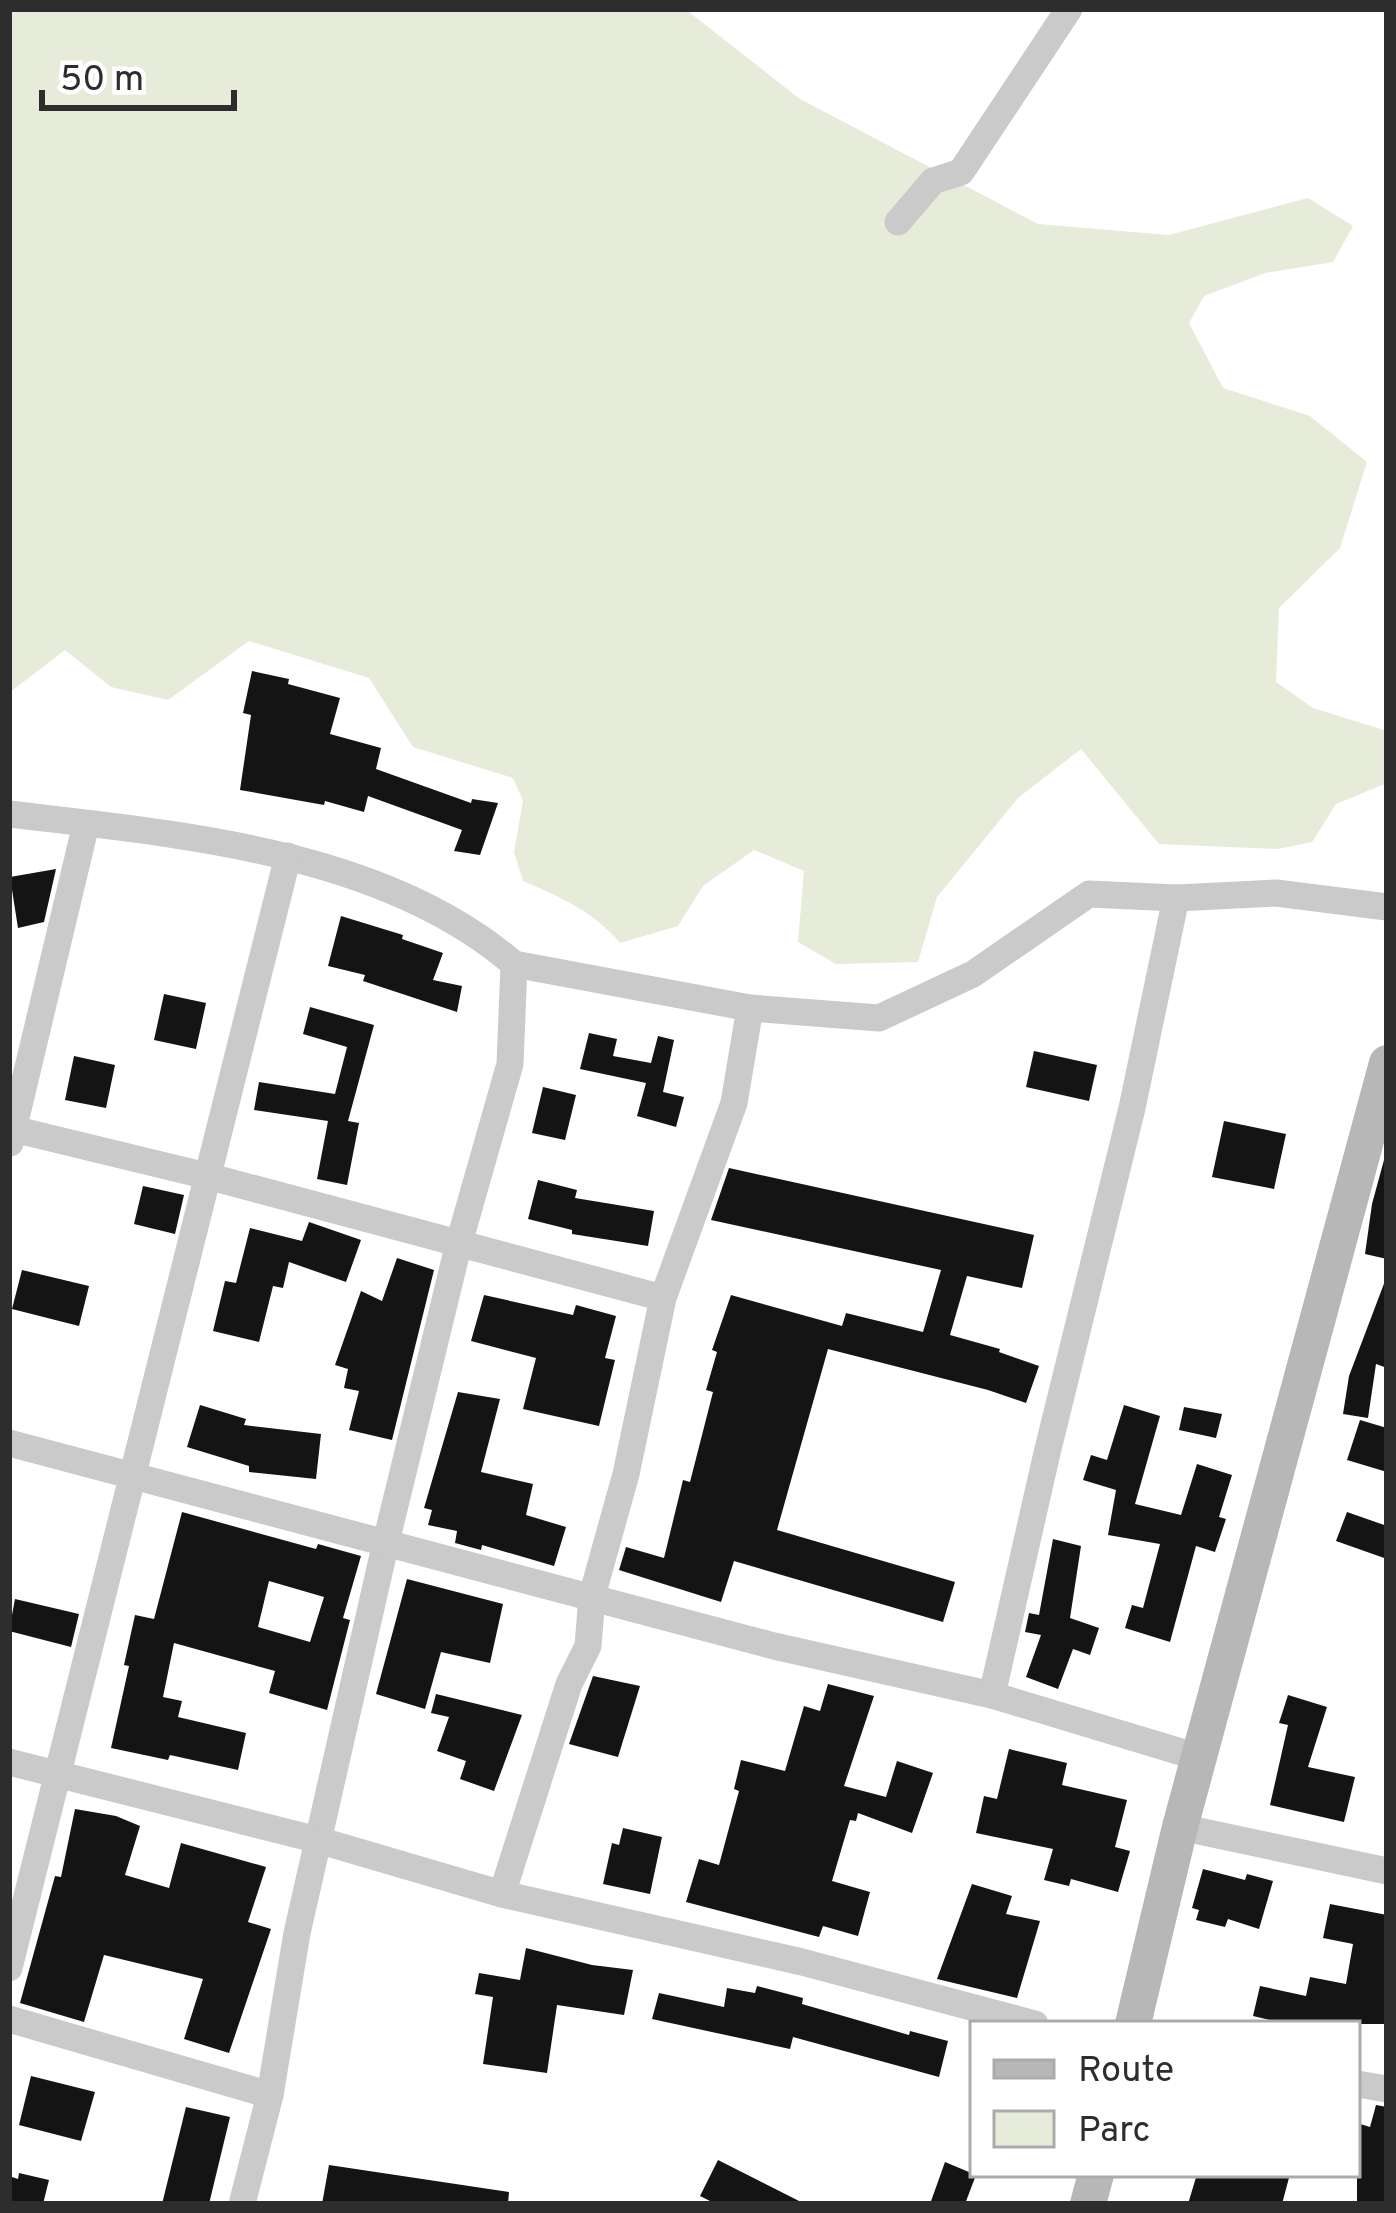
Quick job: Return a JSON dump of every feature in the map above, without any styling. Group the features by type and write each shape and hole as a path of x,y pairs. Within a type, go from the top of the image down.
{"main road":[{"path":"1134,2021 1180,1827 1387,1063"}],"street":[{"path":"898,222 933,181 961,172 1069,9"},
{"path":"9,814 288,856 378,883 478,933 514,964 750,1008 878,1018 974,974 1090,894 1176,898 1276,893 1387,907"},
{"path":"86,824 10,1135 207,1176 663,1298"},
{"path":"9,1968 288,856"},
{"path":"992,1695 1132,1108 1176,898"},
{"path":"242,2204 270,2095 297,1933 386,1542 459,1243 510,1064 514,964"},
{"path":"502,1894 569,1684 588,1646 592,1596 626,1474 663,1298 734,1103 750,1008"},
{"path":"9,1443 774,1646 992,1695 1201,1758"},
{"path":"9,1762 318,1840 502,1894 802,1961 1024,2021"},
{"path":"1180,1827 1387,1870"},
{"path":"9,2018 270,2095"}],"green space":[{"path":"9,9 685,9 800,99 1038,224 1169,235 1308,198 1353,226 1333,262 1265,273 1204,296 1189,323 1223,388 1310,416 1367,462 1340,548 1279,608 1276,682 1313,708 1387,731 1387,783 1336,804 1312,842 1278,849 1159,844 1081,749 1018,798 937,897 918,962 836,964 798,942 804,871 754,850 703,886 678,926 620,943 588,914 523,881 514,852 523,801 513,778 413,747 369,678 249,641 168,700 111,687 65,650 9,693"}],"building":[{"path":"252,671 340,698 330,734 381,748 376,769 471,803 472,799 498,803 480,855 454,851 462,830 368,796 364,812 325,801 324,805 240,790 251,715 243,713"},
{"path":"56,869 44,922 18,928 10,877"},
{"path":"341,916 443,953 433,980 462,986 457,1012 363,981 365,975 328,966"},
{"path":"164,994 206,1003 196,1049 154,1040"},
{"path":"310,1007 374,1025 348,1121 359,1123 347,1185 317,1179 328,1121 254,1110 259,1082 335,1094 347,1047 303,1034"},
{"path":"589,1033 617,1039 613,1056 651,1063 658,1036 674,1040 663,1092 684,1097 676,1127 637,1116 646,1083 580,1069"},
{"path":"1034,1051 1097,1065 1089,1101 1026,1087"},
{"path":"74,1056 115,1065 106,1108 65,1100"},
{"path":"543,1087 576,1095 565,1140 532,1133"},
{"path":"1224,1121 1286,1134 1274,1189 1212,1177"},
{"path":"1387,1149 1387,1259 1365,1254"},
{"path":"729,1168 1034,1235 1022,1288 967,1276 950,1335 1039,1366 1026,1403 828,1349 777,1530 955,1582 943,1622 734,1561 721,1602 619,1570 626,1547 664,1558 683,1480 690,1482 713,1392 706,1390 717,1352 712,1350 731,1295 842,1326 846,1313 923,1332 941,1270 711,1220"},
{"path":"538,1180 577,1190 575,1198 654,1211 648,1246 572,1234 572,1230 528,1219"},
{"path":"143,1186 184,1195 175,1234 134,1224"},
{"path":"309,1222 361,1240 346,1282 289,1262 283,1288 273,1286 259,1342 213,1331 225,1281 236,1283 250,1228 302,1241"},
{"path":"397,1258 434,1270 392,1440 349,1430 359,1391 344,1388 348,1369 335,1365 361,1291 382,1301"},
{"path":"22,1270 89,1286 79,1326 12,1309"},
{"path":"1385,1281 1387,1368 1376,1364 1368,1418 1343,1414 1349,1376"},
{"path":"484,1295 573,1315 576,1305 616,1316 605,1358 615,1360 599,1426 523,1409 536,1358 471,1341"},
{"path":"458,1392 500,1399 481,1472 533,1484 526,1515 566,1527 554,1566 482,1545 481,1550 455,1543 457,1531 428,1525 432,1510 424,1508"},
{"path":"200,1405 246,1419 244,1425 321,1434 316,1479 249,1472 249,1466 187,1447"},
{"path":"1124,1405 1160,1416 1135,1504 1181,1515 1197,1464 1232,1475 1219,1517 1226,1519 1215,1552 1196,1546 1170,1642 1125,1628 1132,1605 1143,1608 1160,1544 1108,1535 1116,1490 1083,1480 1091,1455 1107,1460"},
{"path":"1184,1407 1222,1414 1216,1438 1179,1430"},
{"path":"1360,1420 1387,1428 1387,1472 1347,1460"},
{"path":"182,1512 316,1549 318,1544 361,1556 343,1618 350,1620 327,1710 269,1693 275,1671 174,1643 163,1697 182,1701 178,1717 246,1733 238,1770 111,1748 135,1615 154,1619","holes":["269,1581 324,1597 310,1642 258,1627"]},
{"path":"1347,1512 1387,1526 1387,1559 1336,1541"},
{"path":"1053,1539 1081,1546 1070,1618 1099,1628 1090,1655 1073,1649 1058,1689 1026,1677 1041,1635 1025,1632 1029,1613 1039,1615"},
{"path":"407,1579 503,1604 490,1663 441,1652 425,1709 376,1694"},
{"path":"15,1599 79,1614 71,1647 9,1631"},
{"path":"593,1676 640,1686 618,1757 569,1744"},
{"path":"828,1684 874,1696 844,1786 886,1797 897,1761 933,1773 912,1833 858,1813 856,1821 850,1820 832,1881 870,1892 858,1936 823,1926 819,1937 686,1902 699,1859 719,1865 739,1791 734,1789 741,1760 785,1771 804,1706 820,1711"},
{"path":"436,1694 522,1715 494,1791 460,1779 466,1761 437,1751 449,1717 431,1713"},
{"path":"1288,1695 1327,1707 1308,1767 1355,1777 1344,1822 1270,1805 1288,1725 1279,1723"},
{"path":"1009,1749 1067,1763 1062,1785 1127,1800 1115,1847 1130,1851 1118,1892 1071,1879 1069,1886 1044,1880 1053,1849 976,1833 984,1796 997,1799"},
{"path":"75,1809 116,1816 140,1826 125,1875 169,1888 181,1843 266,1867 248,1922 271,1929 229,2053 184,2039 203,1979 104,1955 84,2022 20,2003 55,1876 61,1877"},
{"path":"623,1828 662,1837 650,1894 603,1884 612,1843 619,1845"},
{"path":"1203,1869 1245,1880 1247,1874 1273,1881 1259,1929 1228,1919 1225,1927 1196,1920 1199,1910 1192,1908"},
{"path":"972,1884 1012,1896 1006,1914 1040,1921 1017,1998 937,1979"},
{"path":"1330,1904 1387,1915 1387,2024 1274,2021 1253,2016 1260,1986 1306,1996 1310,1977 1346,1984 1353,1944 1323,1938"},
{"path":"526,1948 633,1970 624,2015 557,2005 547,2073 483,2064 493,1997 475,1994 479,1973 520,1980"},
{"path":"757,1986 909,2035 910,2031 948,2041 939,2077 793,2037 790,2049 652,2019 659,1993 724,2007 727,1988 755,1993"},
{"path":"31,2076 95,2092 81,2141 19,2125"},
{"path":"1376,2105 1387,2107 1387,2204 1357,2204 1360,2124 1370,2127"},
{"path":"186,2107 230,2117 209,2204 162,2204"},
{"path":"718,2160 805,2204 716,2204 700,2196"},
{"path":"945,2162 975,2177 965,2204 930,2204"},
{"path":"329,2165 509,2192 508,2204 322,2204"},
{"path":"19,2173 49,2180 43,2204 9,2204 9,2176 18,2179"},
{"path":"1196,2177 1289,2177 1282,2204 1188,2204"}]}
